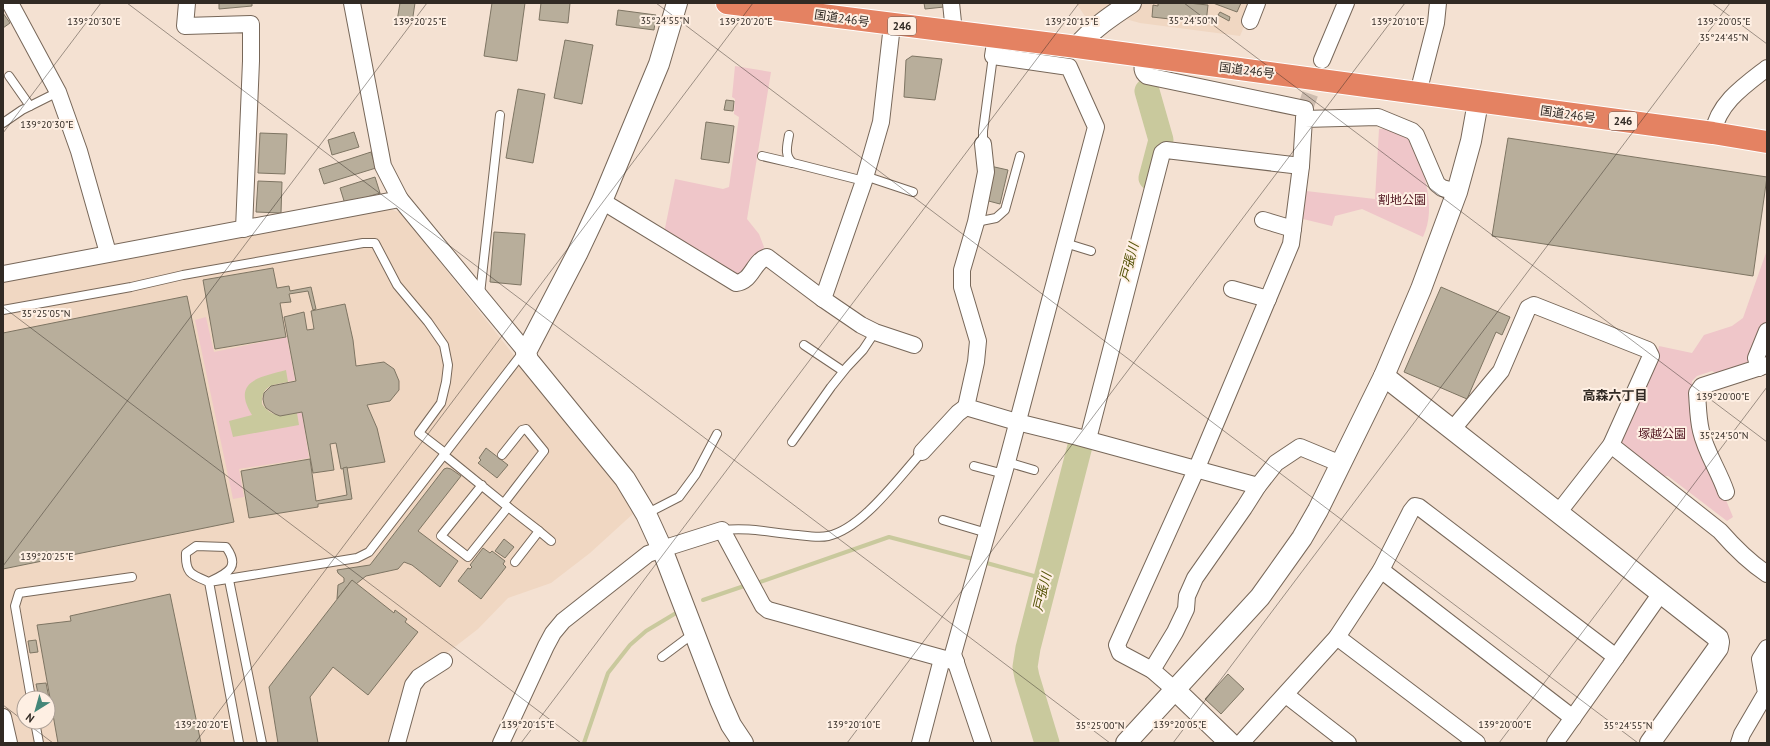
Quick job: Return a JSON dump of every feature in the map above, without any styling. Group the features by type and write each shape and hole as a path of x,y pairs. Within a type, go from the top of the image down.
{"highway":[{"name":"国道246号","path":"727,3 954,32 994,47 1077,47 1713,133 1767,142"}],"street":[{"path":"10,3 35,46 58,92 79,151 108,253"},
{"path":"187,3 185,26 251,24 252,61 244,229"},
{"path":"352,3 383,166 400,198 479,297 526,352 528,360 625,479 646,514 662,549 720,700 732,725 743,743"},
{"path":"526,352 577,254 602,201 659,64 677,3"},
{"path":"951,3 954,32"},
{"path":"1077,47 1086,36 1131,3"},
{"path":"1250,21 1258,3"},
{"path":"1322,60 1346,3"},
{"path":"1418,93 1436,23 1438,3"},
{"path":"823,300 881,122 892,25"},
{"path":"920,743 949,661 953,654 1006,468 1096,127 1069,67 994,47"},
{"path":"1144,57 1142,69 1143,74 1147,76 1305,109 1301,166 1291,244 1196,470 1117,645 1120,653 1152,670 1230,743"},
{"path":"1713,133 1715,122 1731,96 1767,68"},
{"path":"1126,743 1264,591 1302,538 1384,376 1421,289 1456,192 1471,141 1478,102"},
{"path":"1304,119 1378,118 1412,131 1416,135 1437,184 1442,188 1456,192"},
{"path":"922,452 958,413 966,407 972,361 978,341 962,287 962,270 976,222 986,172 983,144"},
{"path":"1084,438 1162,153 1166,150 1301,166"},
{"path":"3,274 400,198"},
{"path":"602,201 736,283 747,280 761,259 767,257 823,300 862,325 875,332 914,345"},
{"path":"1262,220 1293,229"},
{"path":"1232,289 1268,299"},
{"path":"1452,430 1501,371 1528,308 1534,305 1648,350 1651,356 1611,445 1558,513"},
{"path":"1726,492 1721,476 1710,457 1701,431 1697,393 1702,386 1763,366 1756,358 1767,331"},
{"path":"1384,376 1714,634 1719,642 1718,648 1650,743"},
{"path":"966,407 1258,486"},
{"path":"1611,445 1720,531 1734,547 1767,574"},
{"path":"1152,670 1175,632 1186,609 1187,596 1195,578 1258,486 1276,463 1300,447 1340,464"},
{"path":"1241,743 1286,696 1337,637 1381,570 1411,511 1416,506 1616,657"},
{"path":"501,743 553,633 563,621 648,554 722,530 763,606 768,610 949,661"},
{"path":"1381,570 1573,718"},
{"path":"1555,743 1661,593"},
{"path":"1337,637 1477,743"},
{"path":"1739,743 1742,734 1766,693 1766,682 1760,659 1767,648"},
{"path":"397,743 413,685 419,677 444,661"},
{"path":"949,661 983,743"},
{"path":"1286,696 1348,743"},
{"path":"3,717 9,743"}],"lane":[{"path":"983,144 983,131 994,47"},
{"path":"9,76 30,106"},
{"path":"3,123 30,106 58,92"},
{"path":"479,297 500,115"},
{"path":"789,135 786,153 788,159 793,163"},
{"path":"762,156 864,178 913,192"},
{"path":"976,222 996,218 1005,210 1020,156"},
{"path":"3,310 131,287 184,274 375,242 397,285 444,344 448,365 441,403 419,433 551,541"},
{"path":"1065,243 1091,250"},
{"path":"792,442 843,371 863,350 875,332"},
{"path":"804,344 843,371"},
{"path":"209,582 229,572 233,565 232,555 226,546 196,546 186,554 186,566 192,575 209,582 229,580 357,558 369,552 444,454 526,352"},
{"path":"482,485 441,536 468,558 544,451 526,429 522,430 502,455"},
{"path":"646,514 679,497 696,474 717,434"},
{"path":"722,530 740,528 810,536 828,536 844,530 863,517 922,452"},
{"path":"974,466 1034,470"},
{"path":"943,520 987,533"},
{"path":"515,562 539,531"},
{"path":"30,690 15,606 19,593 132,577"},
{"path":"229,580 262,743"},
{"path":"209,582 239,743"},
{"path":"662,656 694,633"},
{"path":"37,730 39,743"}],"shaded area":[{"path":"1076,3 1254,3 1240,36 1140,23 1122,18 1089,22"},
{"path":"388,208 401,213 632,504 635,512 590,553 551,583 508,598 478,629 434,663 390,743 13,743 3,699 3,279"},
{"path":"286,370 288,382 273,385 266,389 262,398 262,404 266,409 274,414 287,415 297,413 299,425 233,437 229,421 252,415 246,404 245,395 251,382 258,378"}],"green space":[{"path":"735,66 771,72 747,219 759,234 764,247 751,273 742,278 664,233 675,179 723,189 729,187 739,117 734,114 735,99 732,97"},
{"name":"割地公園","path":"1379,129 1391,129 1411,137 1424,174 1429,200 1429,213 1423,237 1362,209 1335,216 1332,226 1303,219 1306,191 1375,199"},
{"name":"塚越公園","path":"1767,250 1767,322 1749,367 1719,375 1712,371 1697,376 1692,381 1696,420 1716,476 1733,517 1727,521 1668,476 1657,477 1621,446 1619,440 1656,360 1659,346 1692,353 1704,335 1732,326 1743,318"},
{"path":"206,317 214,352 287,337 295,380 272,385 265,392 262,404 270,413 280,416 302,412 309,458 239,469 244,497 233,499 195,320"}],"building":[{"path":"219,3 252,3 252,6 219,9"},
{"path":"400,3 415,3 412,23 397,21"},
{"path":"492,3 525,3 517,61 484,56"},
{"path":"541,3 570,3 568,23 539,20"},
{"path":"924,3 944,3 944,7 925,9"},
{"path":"1158,3 1208,5 1206,23 1152,17 1153,5 1158,6"},
{"path":"1213,3 1241,3 1237,12"},
{"path":"618,10 656,15 654,30 616,25"},
{"path":"1220,12 1230,17 1229,21 1218,15"},
{"path":"3,13 10,23 3,28"},
{"path":"565,40 593,45 582,104 554,98"},
{"path":"912,56 942,59 935,100 904,97 906,60"},
{"path":"518,89 545,94 533,163 506,158"},
{"path":"726,100 734,101 733,111 724,110"},
{"path":"706,122 734,126 729,163 701,159"},
{"path":"354,132 359,147 332,155 328,140"},
{"path":"260,133 287,134 285,174 258,173"},
{"path":"1508,138 1767,177 1753,276 1492,236"},
{"path":"371,152 376,168 324,184 319,169"},
{"path":"990,166 1008,170 1000,204 981,199"},
{"path":"375,177 380,193 345,204 340,188"},
{"path":"258,181 282,182 281,213 256,212"},
{"path":"494,232 525,234 521,285 490,282"},
{"path":"273,268 277,288 289,286 290,291 311,287 316,309 313,310 308,291 289,294 291,302 280,303 286,337 215,349 203,280"},
{"path":"1441,287 1510,317 1502,335 1496,332 1467,399 1404,372"},
{"path":"187,296 234,522 3,569 3,333"},
{"path":"345,304 353,340 356,366 384,362 394,369 399,381 399,390 390,401 367,405 377,428 385,462 341,469 336,443 330,444 334,470 313,473 302,412 280,416 275,414 266,408 263,399 264,393 271,386 296,381 284,317 304,312 307,330 314,329 311,311"},
{"path":"486,448 508,465 497,478 478,463 481,460 479,458"},
{"path":"310,459 316,501 347,495 343,468 347,467 352,499 318,504 318,507 249,518 241,471"},
{"path":"447,468 461,476 418,531 458,561 440,587 412,565 404,562 398,569 366,576 356,584 352,580 337,599 338,585 344,582 344,578 338,573 337,570 370,565 444,469"},
{"path":"504,539 514,547 505,558 495,551"},
{"path":"483,548 490,553 492,551 505,561 503,564 506,567 481,599 458,581 468,568 470,569 472,567 470,565"},
{"path":"352,580 394,613 395,610 407,619 405,622 418,632 368,695 333,667 310,697 318,743 278,743 269,687"},
{"path":"170,594 201,743 58,743 56,730 56,690 49,690 37,625 71,621 70,616"},
{"path":"36,640 38,652 30,653 28,641"},
{"path":"1228,674 1244,689 1221,714 1205,699"},
{"path":"46,683 47,690 37,690 36,684"}],"waterway":[{"name":"戸張川","path":"1147,91 1161,140 1151,178"},
{"name":"戸張川","path":"1047,743 1025,667 1028,648 1081,442"},
{"path":"757,583 889,537 973,559"},
{"path":"983,562 1045,579"},
{"path":"703,600 747,585"},
{"path":"584,743 608,673 630,645 646,631 676,613"}],"tunnel":[{"path":"1305,109 1322,60"}],"district":[{"name":"高森六丁目","path":"1615,395"}]}
